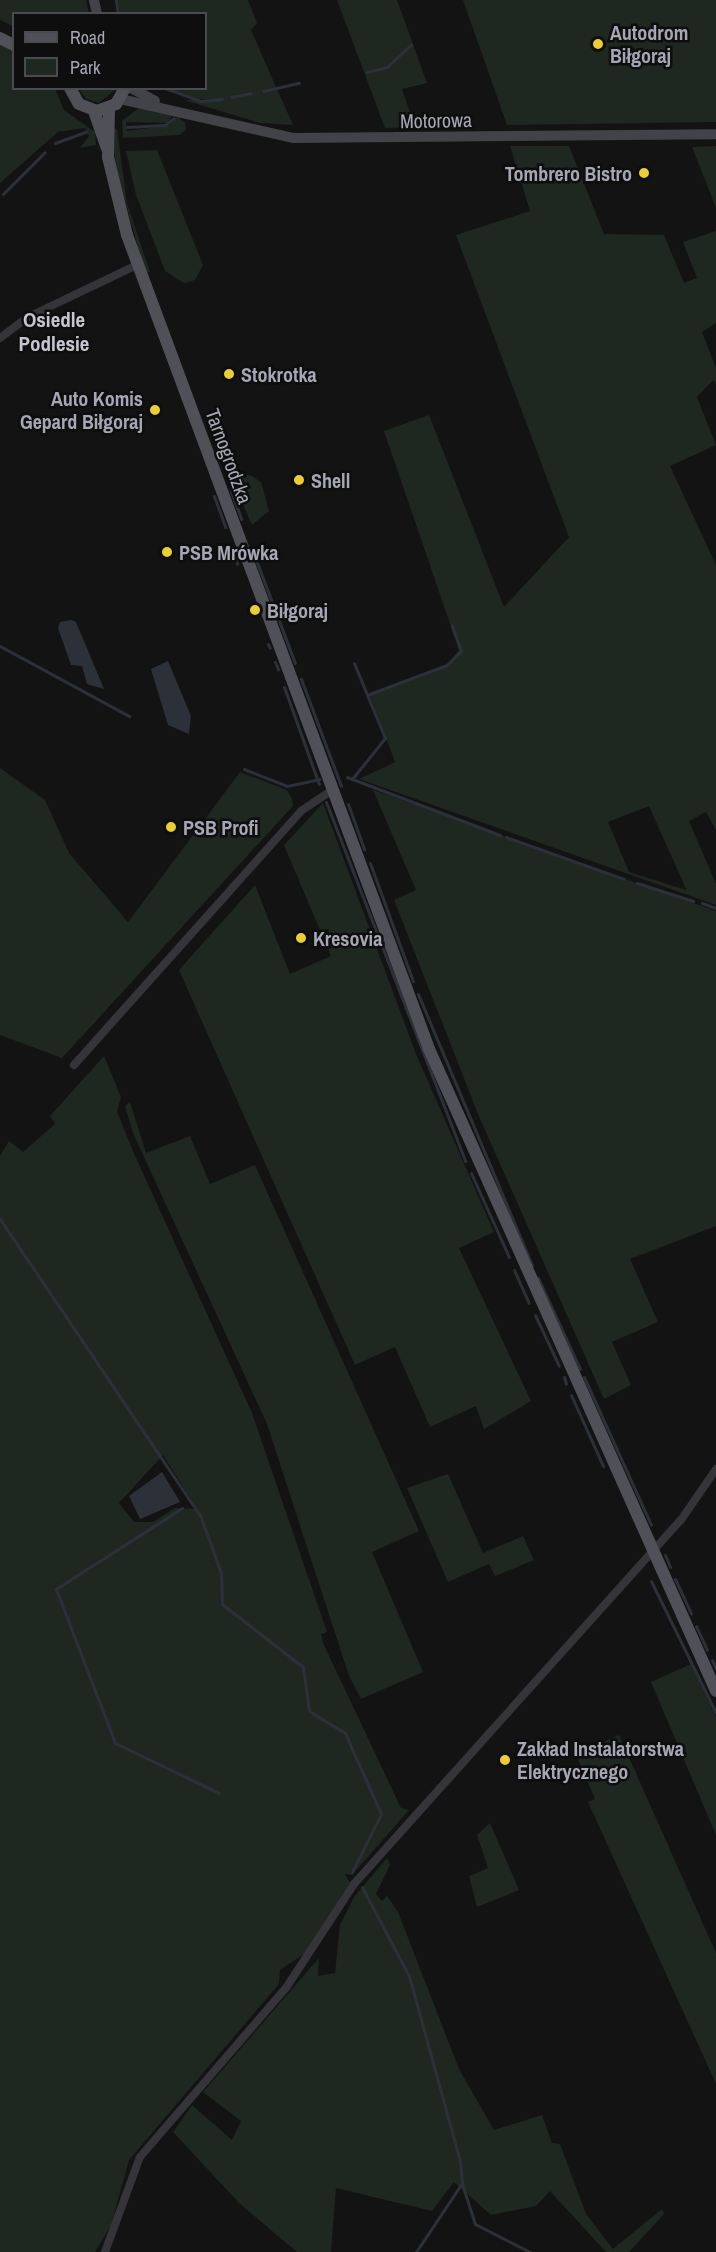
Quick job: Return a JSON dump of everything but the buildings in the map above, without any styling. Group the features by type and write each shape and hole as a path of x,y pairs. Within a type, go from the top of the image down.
{"main road":[{"path":"71,90 79,104 94,111 109,109 122,94"},
{"name":"Tarnogrodzka","path":"107,147 109,109"},
{"name":"Tarnogrodzka","path":"94,111 107,147 137,265 332,790 461,1127 716,1691"}],"street":[{"name":"Motorowa","path":"135,90 161,105"},
{"name":"Motorowa","path":"122,94 255,133 293,138 716,134"},
{"path":"0,338 28,317 137,265"},
{"path":"74,1065 301,811 332,790"},
{"path":"105,2252 132,2174 146,2150 279,1995 360,1876 687,1514 716,1470"}],"green space":[{"path":"0,0 86,0 89,12 12,12 12,26 0,20"},
{"path":"118,0 248,0 257,23 251,30 276,87 261,92 277,89 293,125 260,123 184,100 224,100 199,99 173,90 207,90 207,12 120,12"},
{"path":"337,0 397,0 427,83 402,89 415,127 385,128"},
{"name":"Autodrom Biłgoraj","path":"463,0 716,0 716,122 507,125"},
{"path":"0,43 12,49 12,90 55,90 64,110 95,132 96,145 80,148 89,136 85,128 58,132 0,183"},
{"path":"80,90 115,90 99,103 86,99"},
{"path":"139,108 172,116 167,123 126,122 127,131 170,125 177,117 185,122 186,130 179,135 123,138 122,121"},
{"path":"117,129 127,203 150,272 145,273 116,167 112,130"},
{"path":"510,146 569,146 604,234 664,235 684,283 697,278 683,242 716,231 716,323 702,332 716,368 716,384 713,380 697,397 716,445 670,466 716,565 716,830 706,812 689,821 716,884 716,905 359,779 395,762 369,693 447,664 459,650 384,431 429,415 504,607 569,537 456,235 530,211","holes":["649,806 686,890 629,872 608,822"]},
{"path":"716,146 716,208 692,147"},
{"path":"157,150 203,265 195,280 184,283 165,271 136,195 126,151"},
{"path":"250,475 261,482 269,511 252,525 231,477"},
{"path":"0,768 45,800 69,853 128,922 240,772 287,790 292,799 293,806 62,1058 0,1035"},
{"path":"373,790 716,911 716,1226 630,1259 658,1322 612,1342 631,1385 604,1399 478,1114 394,900 416,890"},
{"path":"323,803 416,1054 494,1232 459,1248 531,1401 484,1429 476,1406 430,1427 395,1347 355,1365 179,970 255,885 290,974 331,956 284,845"},
{"path":"104,1056 121,1097 117,1111 132,1149 252,1413 327,1632 321,1634 323,1643 401,1808 409,1810 352,1875 345,1874 350,1883 304,1954 280,1970 279,1984 129,2160 111,2225 95,2252 0,2252 0,1156 9,1141 23,1152 55,1124 50,1116","holes":["163,1455 197,1509 175,1508 153,1522 134,1522 119,1503"]},
{"path":"130,1102 146,1153 190,1136 210,1184 255,1165 419,1531 372,1552 423,1672 361,1699 349,1676 267,1424 133,1133 125,1106"},
{"path":"448,1474 483,1553 523,1536 534,1560 495,1576 489,1564 448,1582 407,1488"},
{"path":"691,1664 716,1717 716,1835 651,1682"},
{"path":"619,1735 716,1953 716,2084 588,1802 595,1799 576,1754"},
{"path":"490,1823 519,1890 477,1907 469,1876 488,1868 477,1835"},
{"path":"387,1858 390,1865 376,1894 382,1901 387,1896 398,1912 459,2069 494,2130 542,2115 552,2143 560,2144 586,2214 613,2249 662,2209 664,2214 629,2252 606,2252 550,2191 536,2206 491,2215 454,2182 432,2211 336,2188 331,2252 297,2252 240,2204 173,2132 192,2105 232,2140 241,2121 203,2092 319,1958 318,1976 335,1973 340,1925 354,1897"}],"shaded area":[{"path":"71,620 76,622 104,689 87,684 82,666 71,665 58,628 60,622"},
{"path":"168,661 191,716 189,734 168,725 151,669"},
{"path":"162,1472 180,1502 140,1519 129,1496"}],"waterway":[{"path":"116,0 118,12"},
{"path":"367,72 387,67 411,45"},
{"path":"263,91 299,83"},
{"path":"170,90 200,101 222,99"},
{"path":"231,97 251,93"},
{"path":"127,127 165,125 174,118"},
{"path":"55,143 86,132"},
{"path":"3,194 45,152"},
{"path":"231,491 241,519"},
{"path":"214,496 225,527"},
{"path":"231,548 237,564"},
{"path":"256,560 295,663"},
{"path":"367,695 447,665 461,651 452,626"},
{"path":"268,644 270,648"},
{"path":"0,646 129,716"},
{"path":"275,662 278,669"},
{"path":"352,779 385,738 354,663"},
{"path":"301,679 341,786"},
{"path":"284,687 319,784"},
{"path":"244,769 287,786 319,779"},
{"path":"347,777 500,835"},
{"path":"326,802 465,1161"},
{"path":"348,804 364,849"},
{"path":"506,837 624,879"},
{"path":"370,863 413,981"},
{"path":"637,883 693,901"},
{"path":"702,903 716,908"},
{"path":"418,994 532,1265"},
{"path":"471,1173 509,1257"},
{"path":"0,1219 200,1515 221,1573 222,1604 303,1667 309,1711 345,1733 381,1814 352,1872"},
{"path":"514,1270 529,1303"},
{"path":"538,1278 580,1369"},
{"path":"535,1315 559,1366"},
{"path":"564,1377 566,1384"},
{"path":"584,1377 651,1525"},
{"path":"571,1395 603,1466"},
{"path":"182,1508 56,1589 115,1743 219,1793"},
{"path":"665,1555 670,1567"},
{"path":"675,1579 691,1614"},
{"path":"651,1581 716,1713"},
{"path":"696,1626 707,1650"},
{"path":"712,1660 716,1669"},
{"path":"362,1887 409,1976 460,2161 462,2183 416,2252"},
{"path":"462,2184 475,2224 530,2252"}],"place":[{"name":"Autodrom Biłgoraj","path":"598,44"},
{"name":"Tombrero Bistro","path":"644,173"},
{"name":"Stokrotka","path":"229,374"},
{"name":"Auto Komis Gepard Biłgoraj","path":"155,410"},
{"name":"Shell","path":"299,480"},
{"name":"PSB Mrówka","path":"167,552"},
{"name":"Biłgoraj","path":"255,610"},
{"name":"PSB Profi","path":"171,827"},
{"name":"Kresovia","path":"301,938"},
{"name":"Zakład Instalatorstwa Elektrycznego","path":"505,1760"}],"district":[{"name":"Osiedle Podlesie","path":"54,332"}]}
